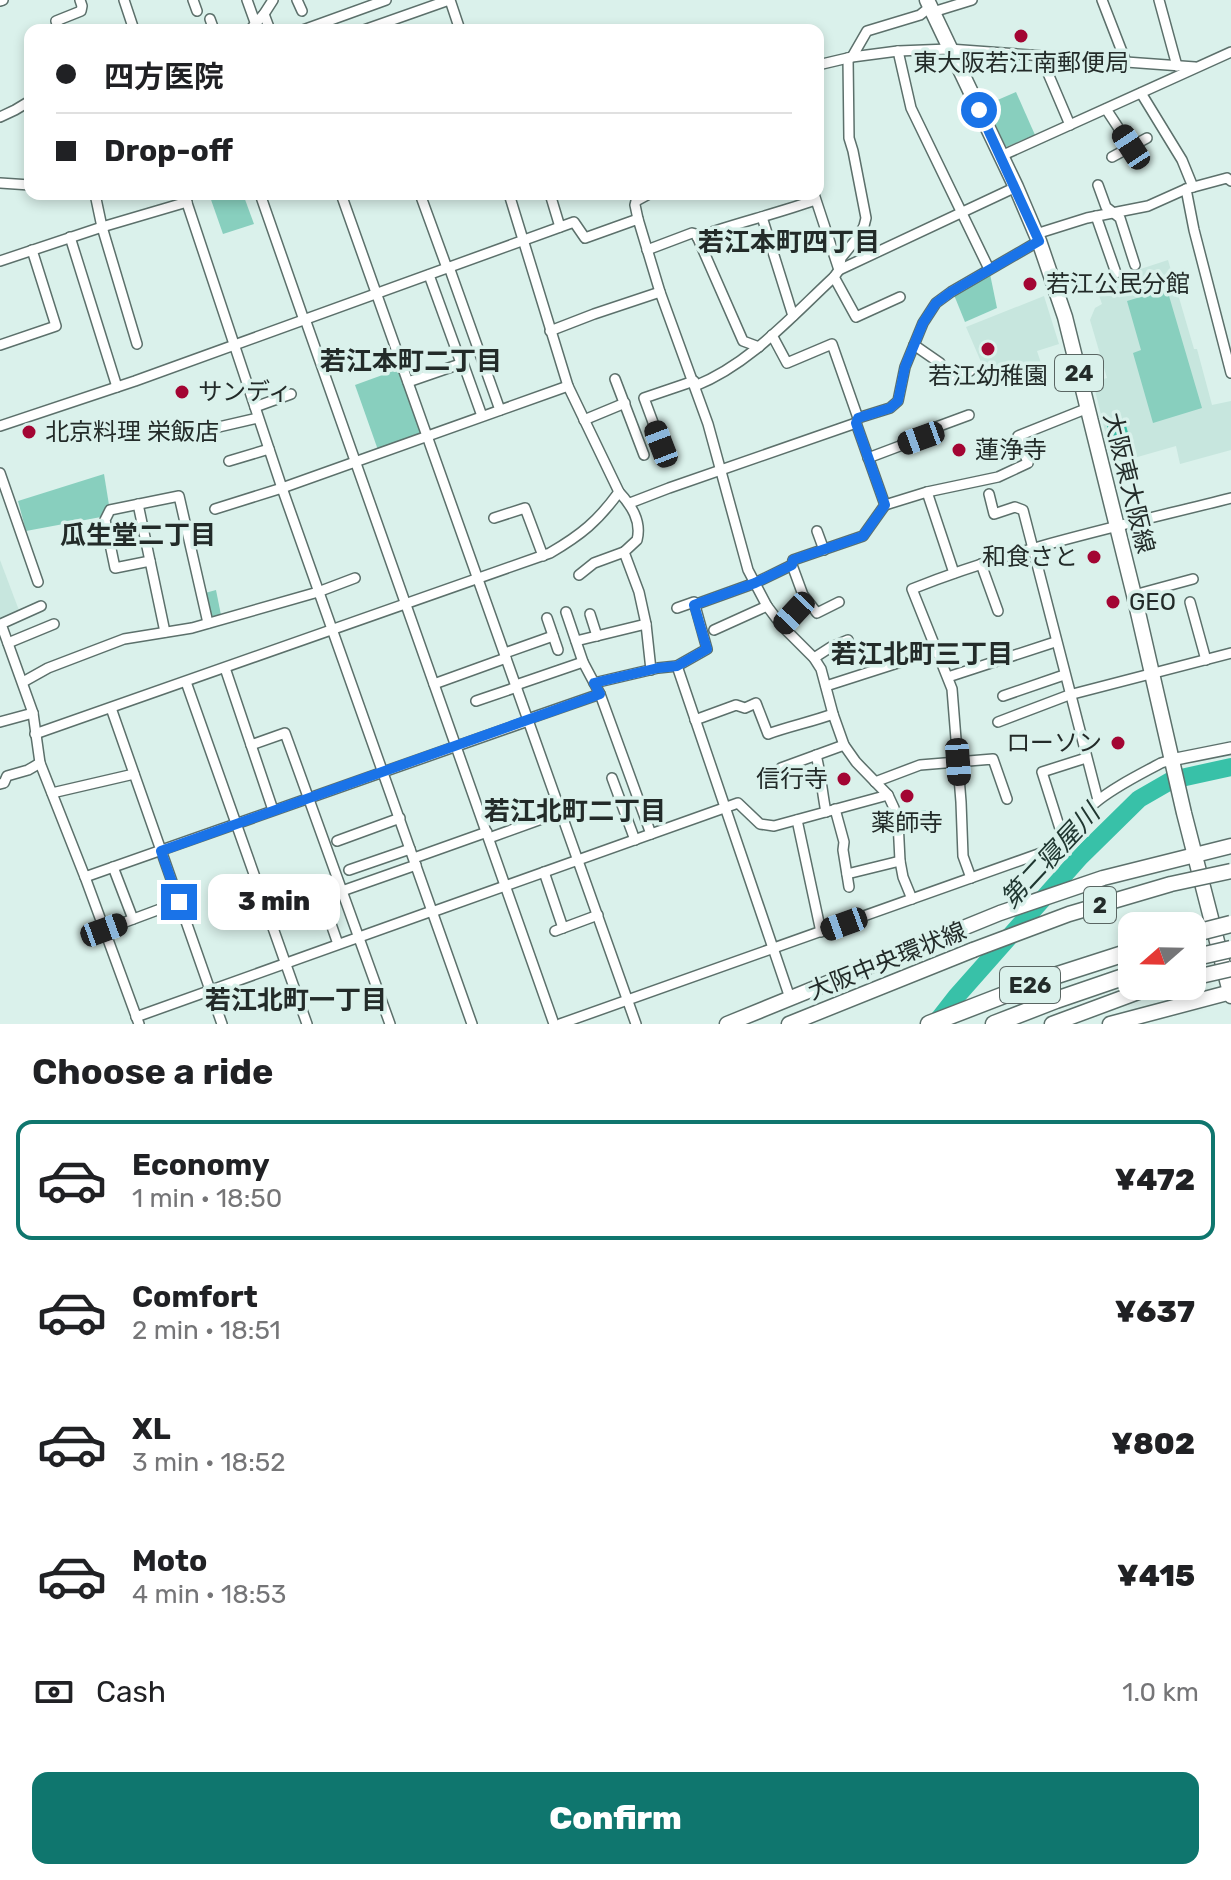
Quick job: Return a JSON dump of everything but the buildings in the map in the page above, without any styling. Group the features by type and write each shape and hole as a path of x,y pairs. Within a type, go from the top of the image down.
{"highway":[{"path":"1206,930 1231,924"},
{"path":"1206,955 1231,949"},
{"name":"E26","path":"929,1024 1048,978 1118,956"},
{"name":"E26","path":"994,1024 1118,979"}],"main road":[{"name":"大阪東大阪線","path":"930,6 1016,187 1038,238 1065,317 1194,854 1231,993"},
{"name":"2","path":"727,1024 1000,913 1103,878 1231,846"},
{"name":"大阪中央環状線","path":"789,1024 1069,914 1171,884 1231,871"},
{"path":"1206,975 1231,969"},
{"path":"1110,1024 1231,993"},
{"path":"1052,1024 1118,1000"},
{"path":"738,1024 783,1001"}],"street":[{"path":"57,24 56,21 81,11 80,0"},
{"path":"193,0 197,11"},
{"path":"247,0 252,24"},
{"path":"256,24 273,0"},
{"path":"297,0 302,11"},
{"path":"320,24 386,0"},
{"path":"381,24 449,0 458,24"},
{"path":"836,274 841,258 858,237 866,218 849,138 850,57 867,31 920,15 930,6 972,0"},
{"path":"1102,0 1126,62"},
{"path":"1159,0 1177,66"},
{"path":"127,1 133,24"},
{"path":"264,14 268,24"},
{"path":"210,19 212,24"},
{"path":"824,64 898,51 949,49 1195,67"},
{"path":"898,51 911,108 989,269"},
{"path":"1001,156 1231,52"},
{"path":"1043,56 1070,125"},
{"path":"1141,93 1182,160 1190,188 1194,230 1227,343 1231,373"},
{"path":"0,117 24,105"},
{"path":"1106,109 1131,147"},
{"path":"1112,157 1147,138"},
{"path":"630,503 890,408 898,401 905,367 923,323 936,303 1038,238 1096,216 1148,206 1190,188 1227,178 1231,181"},
{"path":"0,183 24,185"},
{"path":"1098,185 1106,207 1120,218 1135,265"},
{"path":"661,444 644,398 717,377 759,347 836,274 1016,187"},
{"path":"96,200 137,344"},
{"path":"0,261 174,200"},
{"path":"186,200 318,592 472,1024"},
{"path":"262,200 554,1024"},
{"path":"343,200 636,1024"},
{"path":"422,200 500,410"},
{"path":"511,200 568,386 619,492 630,503 639,524 637,540 624,552 594,563 579,575"},
{"path":"552,200 560,227"},
{"path":"638,200 635,205 647,250 694,383 748,570 767,606 821,669 844,745 888,795 898,821 900,861 912,899"},
{"path":"697,237 782,212 808,200"},
{"path":"816,200 836,274 856,317 900,297"},
{"path":"1096,216 1116,273"},
{"path":"762,217 793,316"},
{"path":"0,426 117,387 574,222 585,238 638,219"},
{"path":"647,250 692,233 697,237 743,341 759,347"},
{"path":"70,237 117,387"},
{"path":"1,342 56,326 32,250"},
{"path":"429,275 482,416"},
{"path":"550,331 660,292"},
{"path":"772,335 787,363 832,344 885,505"},
{"path":"914,345 940,363 950,378 970,371"},
{"path":"408,382 461,363"},
{"path":"615,379 644,455"},
{"path":"215,509 568,386"},
{"path":"197,432 256,413 291,394"},
{"path":"584,420 625,403"},
{"path":"839,602 817,613 803,595 793,560 863,536 885,505 927,492 998,477 1028,463 1018,436 1088,408"},
{"path":"868,458 969,415"},
{"path":"229,461 269,449"},
{"path":"0,473 38,582"},
{"path":"35,734 543,556 574,539 594,523 619,492"},
{"path":"927,492 954,573"},
{"path":"989,494 994,514 1015,507 1023,510 1098,800"},
{"path":"150,561 115,568 105,520 110,510 179,496 208,623"},
{"path":"971,878 963,856 952,689 912,589 1033,549 1231,498"},
{"path":"138,504 165,632"},
{"path":"494,518 525,508 543,556"},
{"path":"817,531 824,550"},
{"path":"624,552 639,592 651,670"},
{"path":"981,564 998,611"},
{"path":"694,605 755,583 792,565"},
{"path":"23,682 48,668 124,639 208,623 318,592 355,578"},
{"path":"1134,595 1193,579"},
{"path":"782,626 806,600"},
{"path":"594,683 677,666 707,649 694,602 677,608"},
{"path":"1190,602 1206,660"},
{"path":"41,606 1,624 4,638 33,713 40,763 137,1020 338,944 738,803 760,824 767,826 888,795"},
{"path":"714,630 767,606"},
{"path":"566,612 583,662 600,694 651,834"},
{"path":"590,614 597,636"},
{"path":"547,618 558,650"},
{"path":"4,638 54,624"},
{"path":"576,641 646,624"},
{"path":"434,684 553,636"},
{"path":"814,658 848,640"},
{"path":"948,677 1055,642"},
{"path":"826,686 935,651"},
{"path":"998,722 1069,695 1231,653"},
{"path":"476,701 583,662"},
{"path":"677,666 773,949 783,1001"},
{"path":"225,668 273,810"},
{"path":"1003,696 1064,675"},
{"path":"186,682 307,1024"},
{"path":"85,877 600,694"},
{"path":"695,720 736,705 745,708 756,703 768,734 833,714"},
{"path":"111,708 222,1024"},
{"path":"0,722 33,713"},
{"path":"251,745 285,733 390,1024"},
{"path":"781,768 844,745"},
{"path":"560,1024 1044,852 1098,800 1149,770 1231,748"},
{"path":"816,755 822,776 820,783 844,842 849,887"},
{"path":"1062,835 1042,772 1086,758"},
{"path":"875,782 920,765 993,759 1007,799"},
{"path":"0,784 7,776 40,763"},
{"path":"52,793 134,774"},
{"path":"612,778 635,840"},
{"path":"619,796 635,791"},
{"path":"349,870 413,857 561,812"},
{"path":"337,841 400,818"},
{"path":"797,820 821,932"},
{"path":"342,891 413,857"},
{"path":"847,874 900,861"},
{"path":"113,867 133,919"},
{"path":"544,872 559,929 598,915"},
{"path":"317,884 338,944"},
{"path":"104,930 179,902"}],"shaded area":[{"path":"1016,92 1035,135 1006,147 986,105"},
{"path":"211,200 245,200 254,224 223,234"},
{"path":"1168,260 1212,405 1231,401 1231,450 1180,464 1176,446 1113,464 1093,382 1107,378 1090,320 1095,308 1102,304 1095,284"},
{"path":"990,274 997,308 965,322 954,295"},
{"path":"1167,289 1202,408 1153,423 1133,353 1141,350 1127,301"},
{"path":"1044,296 1059,344 1037,351 1041,363 991,385 966,327"},
{"path":"399,369 422,434 378,450 355,385"},
{"path":"1124,418 1134,455 1116,460 1106,422"},
{"path":"104,474 109,505 101,517 26,531 18,501"},
{"path":"0,560 20,613 0,622"},
{"path":"216,590 221,615 210,618 205,593"},
{"path":"926,810 928,829 902,830 899,814"}],"waterway":[{"name":"第二寝屋川","path":"935,1024 1080,857 1139,799 1172,780 1231,767"}],"place":[{"name":"東大阪若江南郵便局","path":"1021,36"},
{"name":"若江公民分館","path":"1030,284"},
{"name":"若江幼稚園","path":"988,349"},
{"name":"サンディ","path":"182,392"},
{"name":"北京料理 栄飯店","path":"29,432"},
{"name":"蓮浄寺","path":"959,450"},
{"name":"和食さと","path":"1094,557"},
{"name":"GEO","path":"1113,602"},
{"name":"ローソン","path":"1118,743"},
{"name":"信行寺","path":"844,779"},
{"name":"薬師寺","path":"907,796"}],"district":[{"name":"若江本町四丁目","path":"789,242"},
{"name":"若江本町二丁目","path":"411,361"},
{"name":"瓜生堂二丁目","path":"138,535"},
{"name":"若江北町三丁目","path":"922,654"},
{"name":"若江北町二丁目","path":"575,811"},
{"name":"若江北町一丁目","path":"296,1000"}],"route":[{"path":"179,902 161,851 600,694 594,683 677,666 707,649 694,605 755,583 792,565 793,560 863,536 885,505 856,423 858,418 890,408 898,401 905,367 923,323 936,303 1039,241 979,110"}]}
